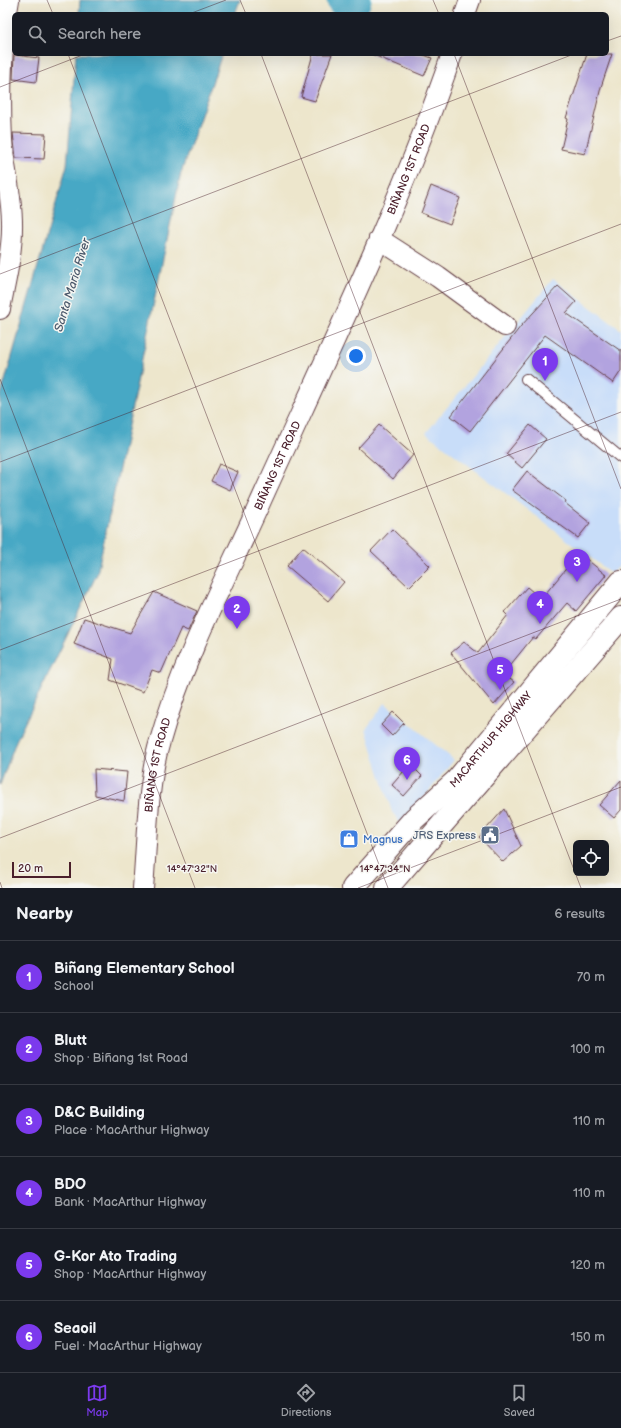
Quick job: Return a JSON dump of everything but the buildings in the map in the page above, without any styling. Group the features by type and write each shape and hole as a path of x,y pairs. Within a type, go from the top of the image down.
{"highway":[{"name":"MACARTHUR HIGHWAY","path":"352,888 414,819 456,781 620,584"},
{"name":"MACARTHUR HIGHWAY","path":"387,888 621,618"}],"street":[{"path":"0,309 9,263 12,229 12,198 2,140 3,20 9,0"},
{"path":"466,12 470,0"},
{"name":"BIÑANG 1ST ROAD","path":"143,888 154,768 160,741 186,669 204,625 379,239 433,110 451,56"},
{"path":"379,239 438,277 505,326"}],"lane":[{"path":"526,379 621,458"}],"shaded area":[{"path":"553,279 621,330 621,564 612,574 426,433"},
{"path":"385,703 454,760 402,825 392,812 366,729"}],"water":[{"path":"80,0 240,0 236,12 79,12"},
{"name":"Santa Maria River","path":"76,56 221,56 181,173 97,574 16,741 0,785 0,398 67,165"}],"waterway":[{"path":"344,0 346,2 354,0"}],"place":[{"name":"Biñang Elementary School","path":"545,381"},
{"name":"D&C Building","path":"577,582"},
{"name":"BDO","path":"540,624"},
{"name":"Blutt","path":"237,629"},
{"name":"G-Kor Ato Trading","path":"500,690"},
{"name":"Seaoil","path":"407,780"},
{"name":"JRS Express","path":"490,835"},
{"name":"Magnus","path":"349,839"}]}
